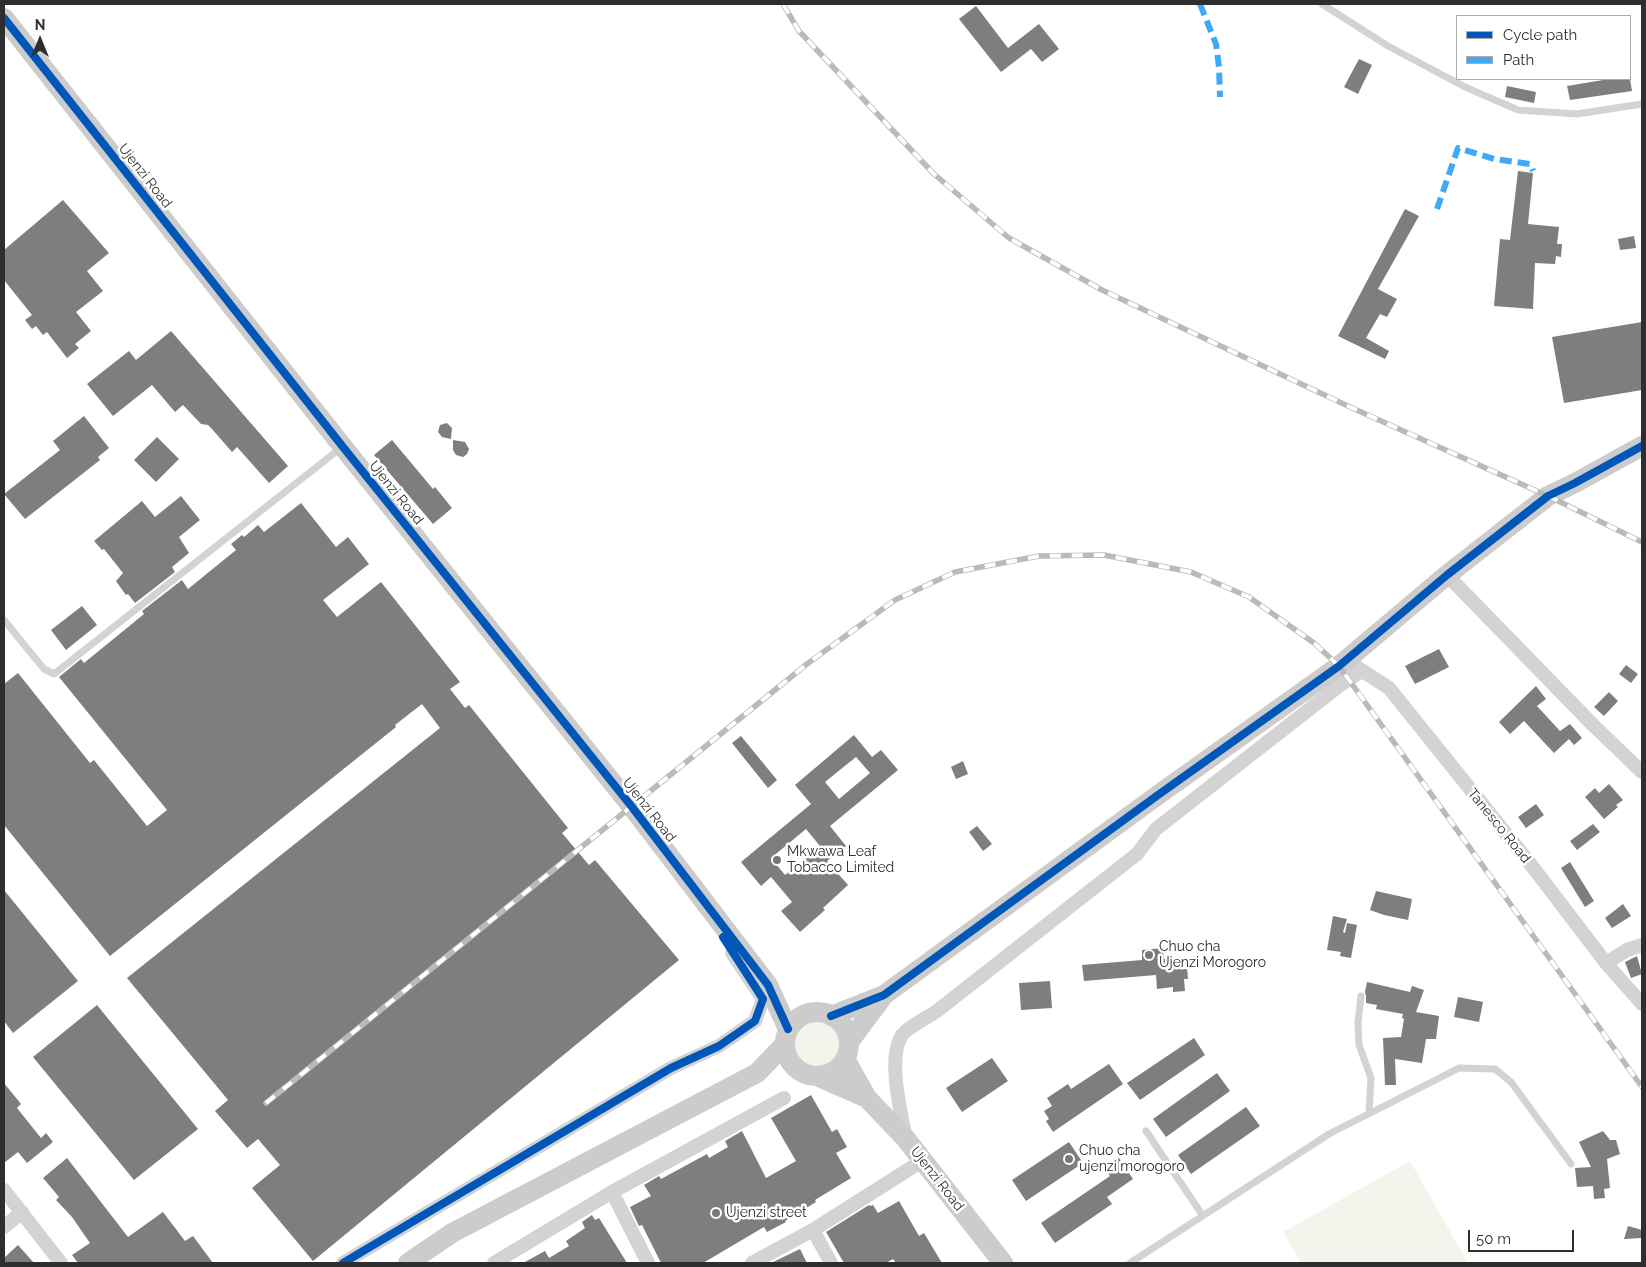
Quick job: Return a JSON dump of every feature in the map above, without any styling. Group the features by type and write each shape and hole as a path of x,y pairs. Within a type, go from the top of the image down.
{"street":[{"name":"Ujenzi Road","path":"4,18 343,447 620,793 768,985"},
{"path":"906,1139 895,1064 897,1046 903,1034 937,1011 1137,854 1156,829 1332,692 1354,665 1447,575 1548,496 1642,446"},
{"path":"1447,575 1593,725 1642,772"},
{"path":"831,1016 884,995 1354,665"},
{"name":"Tanesco Road","path":"1354,665 1389,688 1532,866 1606,962 1642,1004"},
{"path":"343,1263 671,1068 719,1046 755,1021 763,999 680,869"},
{"path":"1606,962 1627,950 1642,946"},
{"path":"768,985 807,1014"},
{"path":"768,985 786,1037 786,1055 791,1063 807,1075 818,1076 867,1098"},
{"path":"818,1076 834,1071 884,995"},
{"path":"408,1263 452,1233 757,1073 800,1017 807,1014 823,1013 831,1016 844,1027 847,1051 867,1098"},
{"path":"757,1073 798,1070"},
{"path":"494,1263 612,1192 784,1098"},
{"name":"Ujenzi Road","path":"867,1098 906,1139 1003,1263"},
{"path":"752,1263 814,1230 922,1161"},
{"path":"4,1190 60,1263"},
{"path":"612,1192 648,1263"},
{"path":"4,1227 22,1212"},
{"path":"814,1230 832,1263"}],"lane":[{"path":"1322,4 1388,46 1465,87 1518,110 1577,114 1642,104"},
{"path":"4,620 44,669 54,674 343,447"},
{"path":"1361,996 1358,1024 1359,1045 1371,1078 1369,1112"},
{"path":"1130,1263 1329,1134 1369,1112 1459,1068 1495,1069 1511,1082 1571,1164"},
{"path":"1146,1131 1203,1216"}],"shaded area":[{"path":"810,1019 820,1019 833,1026 840,1039 840,1049 833,1062 820,1069 810,1069 801,1065 794,1058 790,1049 790,1039 794,1030 801,1023"},
{"path":"1410,1161 1468,1263 1301,1263 1283,1232"}],"building":[{"path":"976,6 1008,48 1039,24 1059,49 1042,62 1031,49 1001,72 959,19"},
{"path":"1359,59 1372,65 1358,94 1344,87"},
{"path":"1603,80 1630,80 1632,91 1570,100 1567,86"},
{"path":"1507,86 1536,92 1534,103 1505,97"},
{"path":"1518,171 1533,173 1528,224 1559,227 1557,244 1562,244 1561,257 1556,256 1555,264 1535,263 1533,309 1494,306 1500,239 1510,240"},
{"path":"63,200 109,253 87,271 103,291 76,312 91,331 75,344 79,348 67,358 47,332 43,335 36,326 32,329 25,320 32,315 4,280 4,250"},
{"path":"1405,209 1419,216 1378,289 1397,299 1387,317 1380,314 1366,338 1389,351 1385,359 1338,336"},
{"path":"1634,236 1636,248 1620,250 1618,239"},
{"path":"1642,322 1642,390 1564,403 1552,337"},
{"path":"171,331 288,466 269,483 237,447 232,452 208,425 201,424 183,405 175,412 152,385 113,416 87,384 129,351 136,360"},
{"path":"84,416 109,448 98,457 100,460 25,519 4,494 60,450 53,441"},
{"path":"447,423 452,428 451,439 442,437 438,432 440,425"},
{"path":"157,437 179,459 156,482 134,460"},
{"path":"392,440 433,489 435,487 452,508 433,524 374,455"},
{"path":"453,440 465,442 469,449 467,454 463,457 456,455 453,450"},
{"path":"181,496 200,520 179,537 189,553 172,567 175,572 135,603 128,594 126,595 116,581 123,573 104,549 102,550 94,541 142,501 155,517"},
{"path":"301,503 336,547 348,537 369,564 323,600 337,617 381,582 460,682 450,689 465,708 469,705 568,828 562,833 589,865 595,860 679,960 313,1261 252,1188 280,1165 258,1139 247,1148 215,1111 228,1100 127,978 440,728 422,704 395,725 396,727 110,956 4,825 4,684 18,673 90,763 94,760 147,826 167,810 59,677 81,659 84,663 144,614 142,611 182,580 188,589 236,550 231,544 242,535 244,537 258,525 264,532"},
{"path":"82,606 97,625 66,650 51,630"},
{"path":"1439,649 1449,667 1415,684 1405,666"},
{"path":"1626,665 1638,674 1631,683 1619,674"},
{"path":"1536,686 1546,699 1537,706 1560,731 1570,724 1582,738 1574,745 1569,739 1554,753 1524,721 1510,734 1499,722"},
{"path":"1609,692 1618,701 1604,716 1594,707"},
{"path":"854,735 872,757 881,750 898,770 830,826 846,846 827,861 848,885 823,908 825,910 800,932 781,911 792,902 771,877 761,886 741,862 811,804 795,785","holes":["856,757 870,773 839,799 825,782","806,829 820,846 785,875 771,858"]},
{"path":"741,736 777,780 768,788 732,743"},
{"path":"963,761 968,774 956,779 951,767"},
{"path":"1609,784 1623,800 1604,819 1585,797 1595,788 1599,793"},
{"path":"1536,804 1544,815 1526,828 1518,817"},
{"path":"1593,824 1600,832 1577,850 1570,841"},
{"path":"977,826 992,844 983,851 969,832"},
{"path":"1570,862 1594,901 1585,907 1561,868"},
{"path":"4,890 78,981 13,1033 4,1021"},
{"path":"1376,891 1412,899 1408,920 1370,910"},
{"path":"1623,904 1631,916 1612,928 1605,918"},
{"path":"1333,916 1347,919 1343,932 1345,933 1347,923 1357,925 1351,958 1340,956 1341,952 1327,950"},
{"path":"1163,948 1164,959 1179,958 1180,968 1187,967 1188,979 1184,979 1185,991 1173,992 1173,987 1157,989 1156,975 1084,981 1082,965 1142,960 1142,950"},
{"path":"1637,956 1642,974 1631,978 1625,962"},
{"path":"1050,981 1052,1008 1021,1010 1019,983"},
{"path":"1367,982 1410,992 1412,986 1424,990 1416,1012 1439,1016 1436,1039 1426,1039 1422,1063 1395,1059 1396,1085 1385,1085 1383,1038 1401,1037 1403,1014 1376,1009 1377,1005 1366,1003 1365,992"},
{"path":"1458,997 1483,1002 1479,1022 1454,1017"},
{"path":"97,1005 198,1129 134,1180 33,1057"},
{"path":"1194,1038 1205,1055 1140,1100 1127,1083"},
{"path":"992,1058 1008,1081 962,1112 946,1088"},
{"path":"1109,1064 1123,1084 1053,1132 1046,1121 1049,1119 1044,1111 1052,1106 1047,1098 1068,1084 1071,1089"},
{"path":"1217,1073 1230,1091 1166,1137 1153,1119"},
{"path":"4,1083 21,1104 17,1108 41,1138 46,1133 53,1142 27,1163 18,1152 4,1163"},
{"path":"811,1095 832,1132 837,1129 847,1147 836,1153 851,1178 815,1200 816,1202 786,1222 767,1232 764,1227 703,1263 661,1263 642,1225 639,1226 630,1207 651,1196 644,1185 659,1176 661,1179 707,1154 709,1158 728,1147 725,1141 742,1131 766,1178 796,1161 771,1118"},
{"path":"1246,1107 1260,1126 1191,1174 1178,1155"},
{"path":"1603,1131 1610,1140 1616,1140 1620,1154 1607,1159 1610,1188 1604,1189 1605,1198 1594,1199 1593,1186 1577,1187 1575,1168 1591,1167 1579,1142"},
{"path":"1069,1142 1083,1163 1026,1201 1012,1180"},
{"path":"67,1158 128,1237 163,1212 185,1241 193,1236 213,1263 78,1263 72,1255 90,1243 72,1217 56,1200 59,1197 43,1178"},
{"path":"1119,1158 1133,1179 1107,1197 1112,1204 1055,1243 1041,1223 1110,1176 1104,1167"},
{"path":"899,1201 919,1236 924,1233 942,1263 896,1263 893,1259 886,1263 844,1263 826,1232 869,1205 873,1205 878,1213"},
{"path":"592,1215 595,1220 599,1218 627,1263 523,1263 545,1251 549,1258 569,1246 566,1241 585,1228 582,1222"},
{"path":"1628,1226 1642,1230 1642,1238 1624,1239"},
{"path":"18,1245 34,1263 4,1263 4,1258"},
{"path":"800,1249 807,1263 771,1263"}],"railway":[{"path":"783,4 799,31 934,174 1009,238 1102,290 1350,407 1548,496 1642,542"},
{"path":"266,1103 807,664 895,600 955,572 1039,556 1104,555 1191,572 1249,597 1314,643 1339,666 1642,1087"}],"marked path":[{"path":"1200,4 1216,44 1220,97"},
{"path":"1437,209 1458,148 1494,159 1530,164 1533,171"}],"cycle path":[{"path":"4,18 343,447 632,807 768,985 788,1029"},
{"path":"831,1016 884,995 1158,795 1339,666 1447,575 1548,496 1642,446"},
{"path":"343,1263 671,1068 719,1046 755,1021 763,999 723,937"}],"place":[{"name":"Mkwawa Leaf Tobacco Limited","path":"777,860"},
{"name":"Chuo cha Ujenzi Morogoro","path":"1149,955"},
{"name":"Chuo cha ujenzi morogoro","path":"1069,1159"},
{"name":"Ujenzi street","path":"716,1213"}]}
